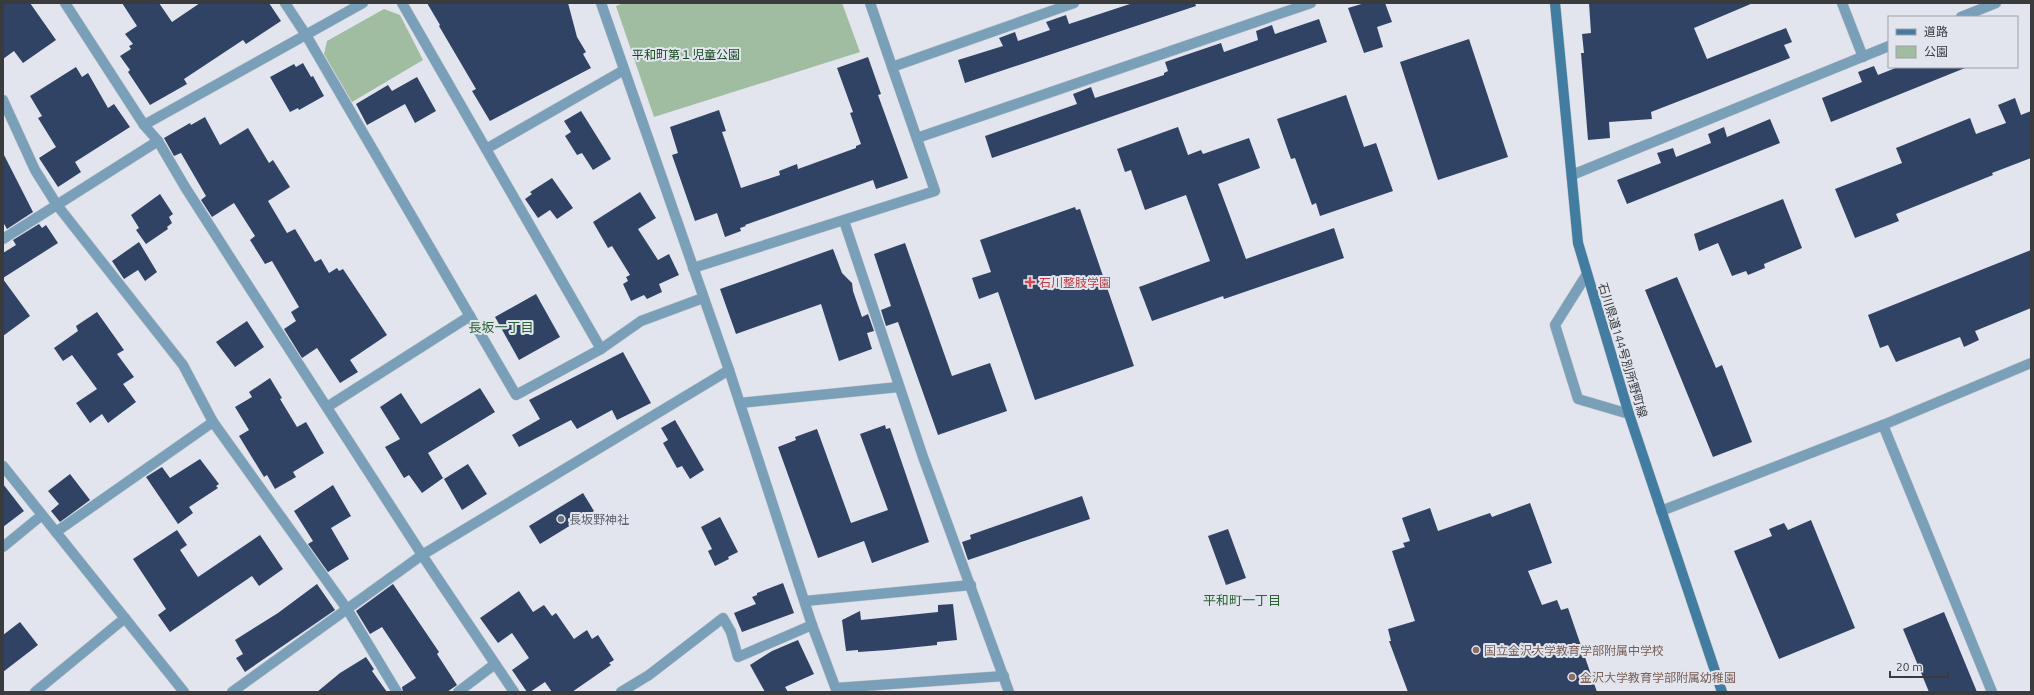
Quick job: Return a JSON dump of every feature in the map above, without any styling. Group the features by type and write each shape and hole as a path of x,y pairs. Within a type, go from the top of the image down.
{"main road":[{"name":"石川県道144号別所野町線","path":"1555,3 1578,243 1628,414 1722,692"}],"street":[{"path":"65,3 144,125 158,141 185,187 422,555 514,692"},
{"path":"285,3 306,35 516,395 602,349 641,321 703,298"},
{"path":"144,125 363,3"},
{"path":"402,3 602,349"},
{"path":"601,3 729,370 812,625 836,690 1004,676"},
{"path":"693,268 935,191 870,3"},
{"path":"892,67 1074,3"},
{"path":"917,138 1311,3"},
{"path":"1842,3 1863,57"},
{"path":"1964,16 1996,3"},
{"path":"1572,176 1888,46"},
{"path":"486,149 624,70"},
{"path":"3,100 35,170 57,206 183,365 213,422 347,609 397,692"},
{"path":"3,239 158,141"},
{"path":"844,221 923,457 1009,692"},
{"path":"1587,274 1555,325 1578,399 1628,414"},
{"path":"327,407 470,316"},
{"path":"1661,511 1883,425 2031,363"},
{"path":"232,692 422,555 729,370"},
{"path":"740,403 899,387"},
{"path":"56,532 213,422"},
{"path":"1883,425 1992,692"},
{"path":"3,466 184,692"},
{"path":"3,547 42,515"},
{"path":"805,601 971,585"},
{"path":"35,692 125,618"},
{"path":"621,692 649,675 723,618 731,632 738,657 812,625"},
{"path":"458,692 495,664"}],"green space":[{"name":"平和町第１児童公園","path":"624,3 842,3 860,52 654,117 616,6"},
{"path":"384,9 400,15 423,60 352,102 324,54 327,41"}],"building":[{"path":"3,3 30,3 56,40 23,63 14,51 3,59"},
{"path":"122,3 159,3 172,22 200,3 269,3 281,21 246,44 243,40 184,79 187,84 150,105 128,72 130,70 120,56 131,49 129,46 133,44 125,34 137,26"},
{"path":"427,3 568,3 577,37 586,52 583,54 591,68 490,121 472,91 476,89"},
{"path":"1133,3 1195,3 1196,6 965,83 958,60 1003,46 999,38 1015,32 1018,41 1050,30 1046,22 1066,15 1069,24"},
{"path":"1365,3 1385,3 1392,22 1377,27 1383,47 1364,53 1348,8"},
{"path":"1589,3 1753,3 1694,28 1707,59 1786,28 1792,42 1784,45 1790,58 1651,112 1652,119 1609,122 1610,138 1588,140 1581,53 1584,53 1582,34 1591,33"},
{"path":"1319,19 1327,42 992,158 985,136 1077,104 1073,94 1091,87 1095,98 1164,75 1164,73 1168,71 1165,62 1221,43 1224,52 1258,40 1256,31 1272,25 1275,34"},
{"path":"1469,39 1508,157 1438,180 1400,62"},
{"path":"868,57 881,94 878,95 908,178 876,189 873,180 745,225 746,226 740,228 741,231 725,237 717,213 695,221 672,155 678,153 670,127 719,110 726,131 722,132 741,188 780,175 779,171 797,164 798,169 856,148 856,146 861,144 850,113 853,112 837,68"},
{"path":"303,63 311,77 313,76 324,96 299,110 298,108 290,112 270,77 294,64 296,67"},
{"path":"1874,66 1878,75 1896,68 1965,68 1831,122 1822,98 1862,82 1858,72"},
{"path":"76,67 82,77 88,73 108,108 114,104 130,127 75,162 81,172 58,187 39,158 56,147 38,118 42,116 30,96"},
{"path":"417,77 436,111 415,123 405,104 367,125 356,104 388,85 392,91"},
{"path":"1346,95 1364,147 1376,143 1393,191 1320,216 1316,203 1312,205 1295,158 1291,159 1277,119"},
{"path":"2015,98 2021,115 2031,111 2031,158 1896,214 1899,221 1855,238 1835,189 1902,163 1896,148 1970,118 1976,134 2006,123 1998,105"},
{"path":"581,111 611,159 593,170 582,153 577,155 565,136 571,132 564,121"},
{"path":"205,117 220,145 248,128 269,163 273,160 290,187 268,201 287,233 295,229 315,262 321,259 329,273 337,268 339,271 343,269 387,335 350,360 358,372 340,383 317,348 302,358 284,329 296,321 291,312 299,307 272,261 265,264 250,240 255,236 234,203 212,217 201,200 206,196 181,153 174,156 164,138 190,123 191,125"},
{"path":"1770,119 1780,143 1627,204 1617,180 1661,163 1657,153 1673,148 1676,157 1711,143 1708,134 1724,127 1727,137"},
{"path":"1178,127 1188,155 1201,150 1203,154 1249,138 1260,168 1218,184 1246,259 1334,228 1344,258 1224,299 1223,296 1152,321 1139,287 1210,261 1186,195 1145,210 1131,170 1125,172 1117,149"},
{"path":"3,153 33,212 7,229 3,222"},
{"path":"552,178 573,208 557,219 550,210 538,218 525,199 532,194 530,192"},
{"path":"640,192 656,218 638,229 658,260 669,254 679,275 659,284 662,292 647,299 644,295 631,301 623,284 628,281 626,277 630,275 612,246 608,248 593,222"},
{"path":"160,194 173,214 169,217 172,223 167,227 168,229 146,244 136,230 139,228 131,215"},
{"path":"1783,199 1802,248 1764,264 1765,268 1748,275 1746,271 1732,276 1718,243 1699,251 1694,234"},
{"path":"1075,207 1076,210 1080,209 1134,366 1035,400 998,292 979,299 972,278 991,272 980,240"},
{"path":"39,224 42,228 46,225 58,243 3,278 3,253 16,245 13,240"},
{"path":"139,242 157,272 145,281 138,270 124,279 112,261"},
{"path":"905,243 952,376 990,363 1007,411 938,435 898,322 886,326 881,310 891,306 874,254"},
{"path":"833,249 842,273 852,283 853,291 862,317 868,314 874,331 867,333 872,349 839,361 821,304 736,334 720,289"},
{"path":"2031,250 2031,308 1975,331 1979,340 1964,347 1960,337 1896,362 1888,345 1880,348 1868,315"},
{"path":"1677,277 1716,368 1722,365 1752,442 1713,457 1645,290"},
{"path":"3,279 30,316 3,336"},
{"path":"536,294 560,337 519,360 495,317"},
{"path":"97,312 124,350 117,354 134,377 123,384 136,402 108,423 102,414 90,423 76,403 97,389 72,355 63,361 54,348 78,331 76,326"},
{"path":"247,321 264,347 235,367 216,342"},
{"path":"623,352 651,403 617,420 612,410 577,429 571,420 519,447 512,435 540,419 529,400"},
{"path":"270,378 282,398 280,399 297,427 306,422 324,453 293,472 296,477 275,489 267,475 264,477 239,436 249,430 235,407 252,397 249,392"},
{"path":"480,388 495,412 428,453 443,478 422,493 409,475 404,478 385,447 400,439 380,407 401,393 421,424"},
{"path":"675,420 704,470 690,479 682,466 677,468 663,443 668,440 661,428"},
{"path":"885,425 886,429 890,428 929,542 872,563 864,541 818,558 778,447 796,440 795,437 817,429 851,523 888,510 860,434"},
{"path":"200,459 219,484 216,486 218,488 189,507 193,513 178,524 146,477 162,467 170,478"},
{"path":"468,464 487,494 462,510 444,479"},
{"path":"70,474 90,500 60,522 51,511 59,504 48,491"},
{"path":"3,484 24,511 3,527"},
{"path":"333,485 351,516 331,528 349,559 328,572 308,544 313,541 294,511"},
{"name":"長坂野神社","path":"583,493 594,511 540,544 529,526"},
{"path":"1082,496 1090,519 968,560 962,542 971,539 970,535"},
{"path":"1530,503 1552,563 1528,571 1542,605 1557,600 1561,610 1568,608 1597,692 1408,692 1389,641 1391,641 1388,629 1415,621 1392,551 1405,547 1403,543 1410,541 1402,518 1430,508 1438,531 1490,513 1492,517"},
{"path":"720,517 738,552 728,557 729,559 715,566 708,551 712,549 701,527"},
{"path":"1811,520 1855,628 1779,659 1734,551 1772,536 1769,529 1784,523 1788,530"},
{"path":"1228,529 1246,578 1226,585 1208,536"},
{"path":"177,530 187,545 180,550 198,577 260,535 283,569 259,586 252,576 170,632 158,615 166,609 133,559"},
{"path":"783,583 794,613 742,632 734,613 756,604 752,597 757,595 757,593"},
{"path":"317,584 335,610 245,672 236,658 243,654 235,640 278,613"},
{"path":"393,584 439,652 437,654 457,685 447,692 403,692 402,687 416,678 382,627 370,634 356,611"},
{"path":"519,591 533,612 544,605 552,616 556,613 574,639 587,630 592,639 598,635 614,660 609,663 611,665 572,692 552,692 545,682 530,692 527,692 512,670 529,658 512,633 498,643 480,618"},
{"path":"953,604 957,640 937,642 937,645 888,650 858,652 858,650 846,651 842,620 860,611 861,620 938,612 938,605"},
{"path":"1944,612 1977,692 1929,692 1903,629"},
{"path":"20,622 38,645 3,672 3,635"},
{"path":"798,640 814,674 785,687 788,692 765,692 750,665 772,651"},
{"path":"366,657 374,669 372,671 387,692 317,692 340,673"}],"place":[{"name":"石川整肢学園","path":"1030,282"},
{"name":"長坂野神社","path":"561,519"},
{"name":"国立金沢大学教育学部附属中学校","path":"1476,650"},
{"name":"金沢大学教育学部附属幼稚園","path":"1572,677"}],"district":[{"name":"長坂一丁目","path":"501,327"},
{"name":"平和町一丁目","path":"1242,600"}]}
